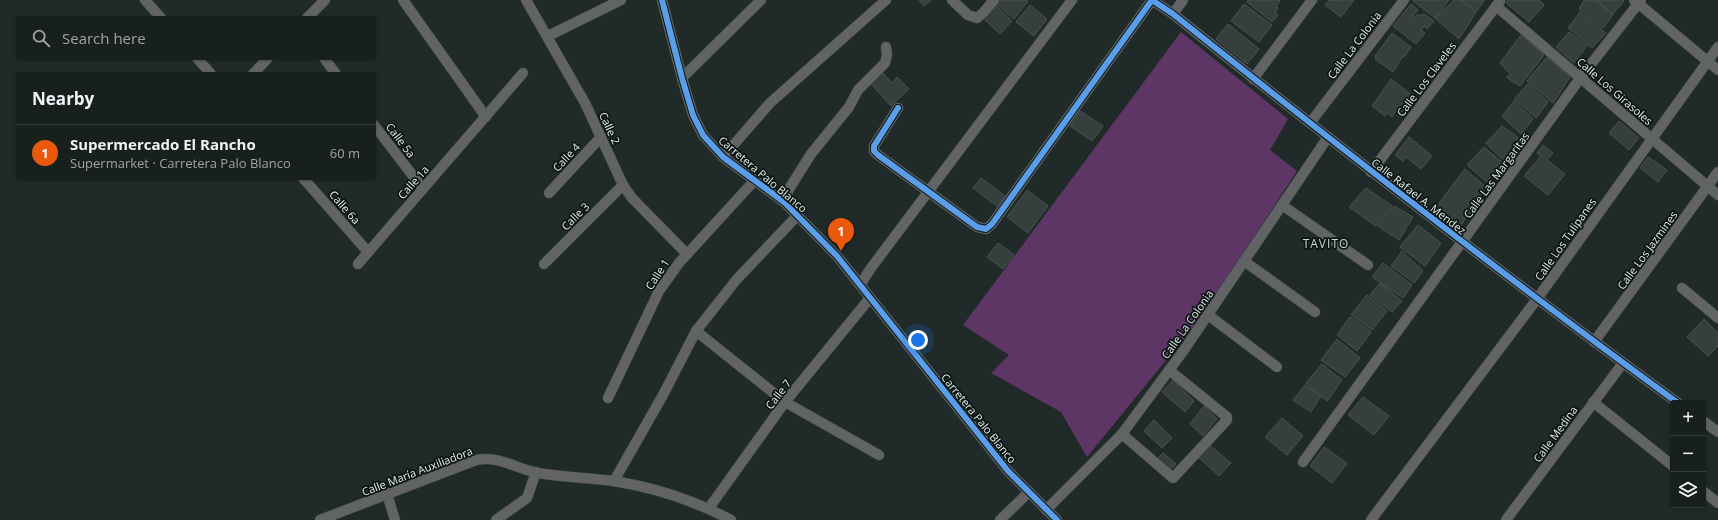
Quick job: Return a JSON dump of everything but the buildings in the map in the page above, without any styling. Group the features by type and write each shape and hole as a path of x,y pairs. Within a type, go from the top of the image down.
{"street":[{"path":"145,0 159,16"},
{"path":"309,16 325,0"},
{"path":"404,0 486,116"},
{"name":"Calle 2","path":"526,0 585,102 623,185 636,202 687,254"},
{"path":"548,36 621,0"},
{"path":"682,78 761,0"},
{"path":"723,156 770,103 886,0"},
{"path":"952,0 968,15 977,18 994,0"},
{"path":"860,285 928,191 1072,0"},
{"path":"898,108 874,146 874,151 977,227 986,229 992,224 1152,0"},
{"name":"Calle Rafael A. Mendez","path":"1152,0 1172,14 1371,172 1594,342 1674,400"},
{"path":"1172,14 1183,0"},
{"path":"1254,79 1312,0"},
{"name":"Calle La Colonia","path":"1310,123 1404,0"},
{"name":"Carretera Palo Blanco","path":"663,1 682,78 693,115 703,135 723,156 754,181 784,202 836,256 1008,471 1057,520"},
{"path":"1638,1 1718,70"},
{"name":"Calle Las Margaritas","path":"1303,462 1463,242 1580,77 1638,1"},
{"name":"Calle Los Girasoles","path":"1498,3 1580,77 1718,195"},
{"name":"Calle Los Claveles","path":"1371,172 1498,3"},
{"path":"784,202 795,179 811,154 849,107 858,90 885,63 887,55 886,47"},
{"name":"Calle Los Tulipanes","path":"1371,520 1537,299 1651,138 1718,47"},
{"path":"199,60 209,72"},
{"path":"255,72 266,60"},
{"path":"326,60 334,72"},
{"name":"Calle 1a","path":"358,264 523,73"},
{"name":"Calle 5a","path":"376,128 423,190"},
{"name":"Calle 4","path":"549,193 601,137"},
{"name":"Calle La Colonia","path":"1046,510 1122,434 1170,370 1328,137"},
{"name":"Calle Los Jazmines","path":"1594,342 1718,172"},
{"name":"Calle 6a","path":"305,180 368,252"},
{"name":"Calle 1","path":"608,398 659,291 679,263 754,181"},
{"name":"Calle 3","path":"544,264 623,185"},
{"path":"1282,205 1368,265"},
{"path":"614,482 696,331 737,279 798,215"},
{"path":"1244,261 1315,312"},
{"path":"1682,288 1718,318"},
{"name":"Calle 7","path":"709,508 785,402 870,298"},
{"path":"1208,315 1277,367"},
{"path":"696,331 785,402 880,455"},
{"name":"Calle Medina","path":"1506,520 1623,363"},
{"path":"1122,434 1173,478 1227,420 1227,417 1170,370"},
{"path":"1593,402 1670,464"},
{"path":"1706,423 1718,432"},
{"name":"Calle María Auxiliadora","path":"320,520 476,460 486,458 496,459 536,472 614,482 646,488 709,508 731,520"},
{"path":"496,520 527,498 536,472"},
{"path":"1000,520 1029,492"},
{"path":"1706,493 1718,503"},
{"path":"387,494 395,520"}],"shaded area":[{"path":"1181,32 1288,119 1270,150 1297,171 1203,315 1087,457 1061,412 991,373 1009,355 963,325"}],"cycle path":[{"path":"662,0 693,115 703,135 723,157 784,202 837,256 1008,471 1057,520"},
{"path":"898,108 874,146 874,151 977,227 986,229 992,224 1152,0 1173,14 1360,163 1486,260 1674,400"}],"place":[{"name":"Supermercado El Rancho","path":"841,251"}],"district":[{"name":"TAVITO","path":"1326,243"}]}
